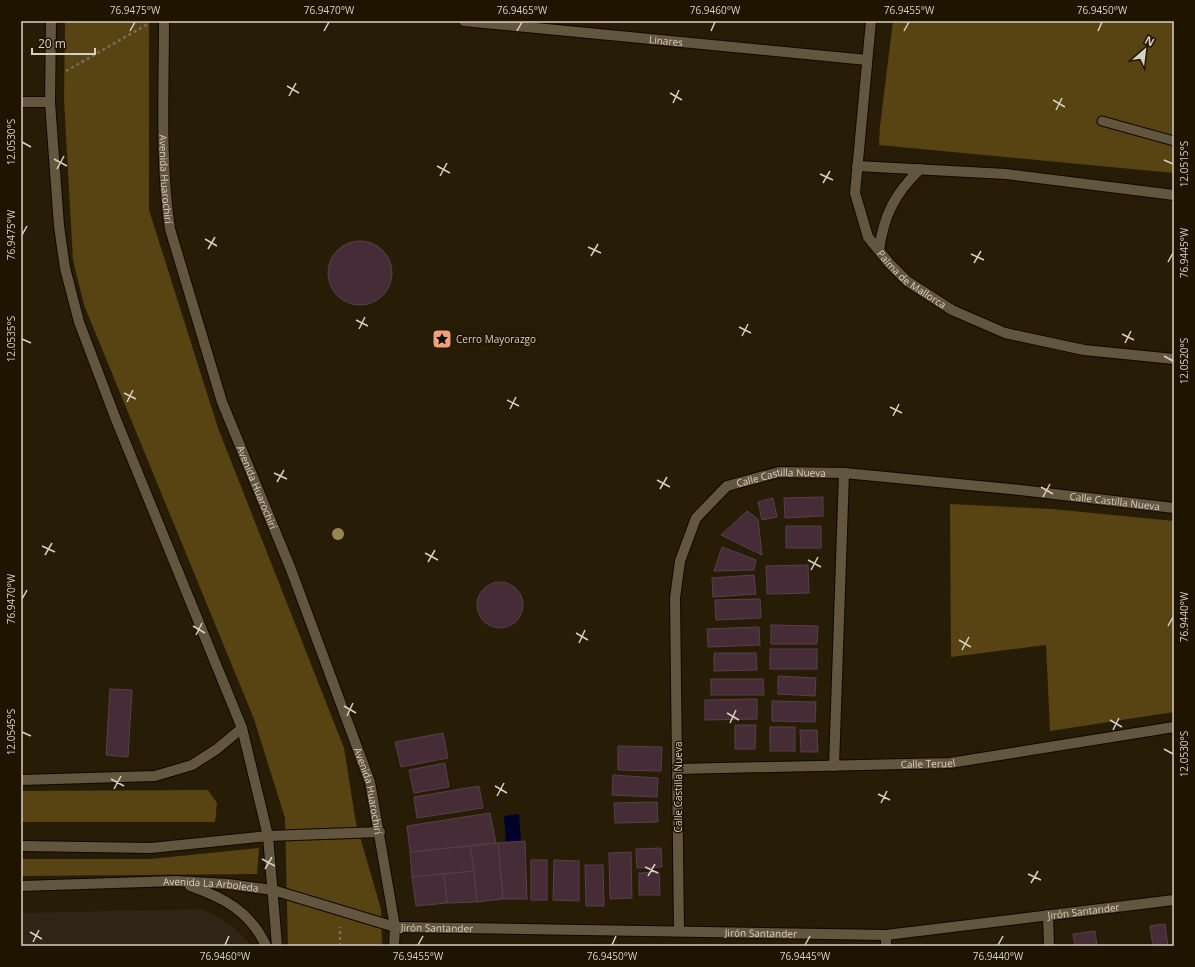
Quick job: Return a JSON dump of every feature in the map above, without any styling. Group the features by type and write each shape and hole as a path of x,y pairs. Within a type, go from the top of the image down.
{"street":[{"path":"51,21 49,80 50,102 59,226 65,268 79,322 118,424 242,728 268,836 277,946"},
{"name":"Avenida Huarochirí","path":"164,21 164,120 170,229 222,402 290,567 370,782 380,832 395,927 394,946"},
{"name":"Linares","path":"464,21 867,60"},
{"name":"Palma de Mallorca","path":"871,21 855,193 868,237 879,250 907,281 952,310 1005,333 1084,350 1174,359"},
{"path":"21,102 50,102"},
{"path":"857,166 1006,174 1174,195"},
{"path":"879,250 881,232 896,195 920,169"},
{"name":"Calle Castilla Nueva","path":"679,930 675,598 680,561 696,518 727,486 779,472 844,473 1020,490 1174,508"},
{"path":"834,766 844,473"},
{"name":"Calle Teruel","path":"678,768 950,763 1174,727"},
{"path":"21,780 155,776 192,765 218,749 242,728"},
{"path":"21,846 151,848 268,836 380,832"},
{"path":"176,881 214,894 234,906 252,922 266,946"},
{"name":"Avenida La Arboleda","path":"21,886 176,881 228,884 273,890 395,927"},
{"name":"Jirón Santander","path":"395,927 679,930 886,935 1174,900"},
{"path":"1048,916 1049,946"},
{"path":"886,935 886,946"}],"lane":[{"path":"1102,121 1174,140"}],"path":[{"path":"49,80 154,21"}],"shaded area":[{"path":"65,21 149,21 149,210 218,428 344,748 356,823 381,909 382,946 288,946 285,818 254,719 84,305 73,260 64,99"},
{"path":"893,21 1174,21 1174,173 879,145"},
{"path":"950,504 1052,509 1174,521 1174,712 1050,731 1046,645 951,657"},
{"path":"208,790 217,803 215,822 21,822 21,791"},
{"path":"259,848 257,874 21,876 21,859 151,859"},
{"path":"202,909 233,926 252,946 21,946 21,913"}],"water":[{"path":"519,814 521,841 506,842 504,816"}],"building":[{"path":"360,241 372,243 383,250 390,261 392,273 390,285 383,296 372,303 360,305 348,303 337,296 330,285 328,273 330,261 337,250 348,243"},
{"path":"823,497 823,516 785,518 784,498"},
{"path":"773,498 777,517 762,520 758,502"},
{"path":"747,511 758,519 762,555 721,535"},
{"path":"786,526 821,526 821,548 786,548"},
{"path":"722,547 756,560 754,570 714,571"},
{"path":"808,565 809,593 767,594 766,566"},
{"path":"754,575 756,594 713,597 712,578"},
{"path":"495,582 505,582 513,586 519,592 523,600 523,610 519,618 513,624 505,628 495,628 487,624 481,618 477,610 477,600 481,592 487,586"},
{"path":"760,599 761,618 716,620 715,600"},
{"path":"771,625 818,626 817,644 771,644"},
{"path":"759,627 760,645 708,647 707,629"},
{"path":"770,649 817,649 817,669 770,669"},
{"path":"714,653 756,653 757,670 714,671"},
{"path":"778,676 816,678 815,696 778,694"},
{"path":"711,679 763,679 764,695 711,695"},
{"path":"110,689 132,690 128,757 106,755"},
{"path":"757,699 757,719 705,720 705,700"},
{"path":"772,701 816,702 815,722 772,721"},
{"path":"735,725 756,725 755,749 735,749"},
{"path":"770,727 795,727 795,751 770,751"},
{"path":"800,730 817,730 818,752 801,752"},
{"path":"443,733 448,758 401,767 395,742"},
{"path":"618,746 662,747 661,771 618,770"},
{"path":"445,763 449,787 414,793 409,770"},
{"path":"613,775 658,778 657,797 612,795"},
{"path":"479,786 483,808 417,818 414,797"},
{"path":"657,802 658,822 615,823 614,803"},
{"path":"490,813 496,843 410,852 407,826"},
{"path":"525,841 527,899 503,899 498,843"},
{"path":"498,843 503,899 477,902 470,846"},
{"path":"470,846 474,871 412,877 410,852"},
{"path":"661,848 662,867 637,868 636,849"},
{"path":"631,852 632,898 610,899 609,853"},
{"path":"531,860 547,860 547,900 531,900"},
{"path":"554,860 579,861 579,901 553,900"},
{"path":"585,865 603,865 604,906 586,906"},
{"path":"474,871 477,902 447,903 444,874"},
{"path":"659,872 660,895 639,895 639,873"},
{"path":"444,874 447,903 416,906 412,877"},
{"path":"1165,924 1168,946 1153,946 1150,926"},
{"path":"1095,931 1097,946 1075,946 1073,934"}],"place":[{"name":"Cerro Mayorazgo","path":"442,339"}]}
